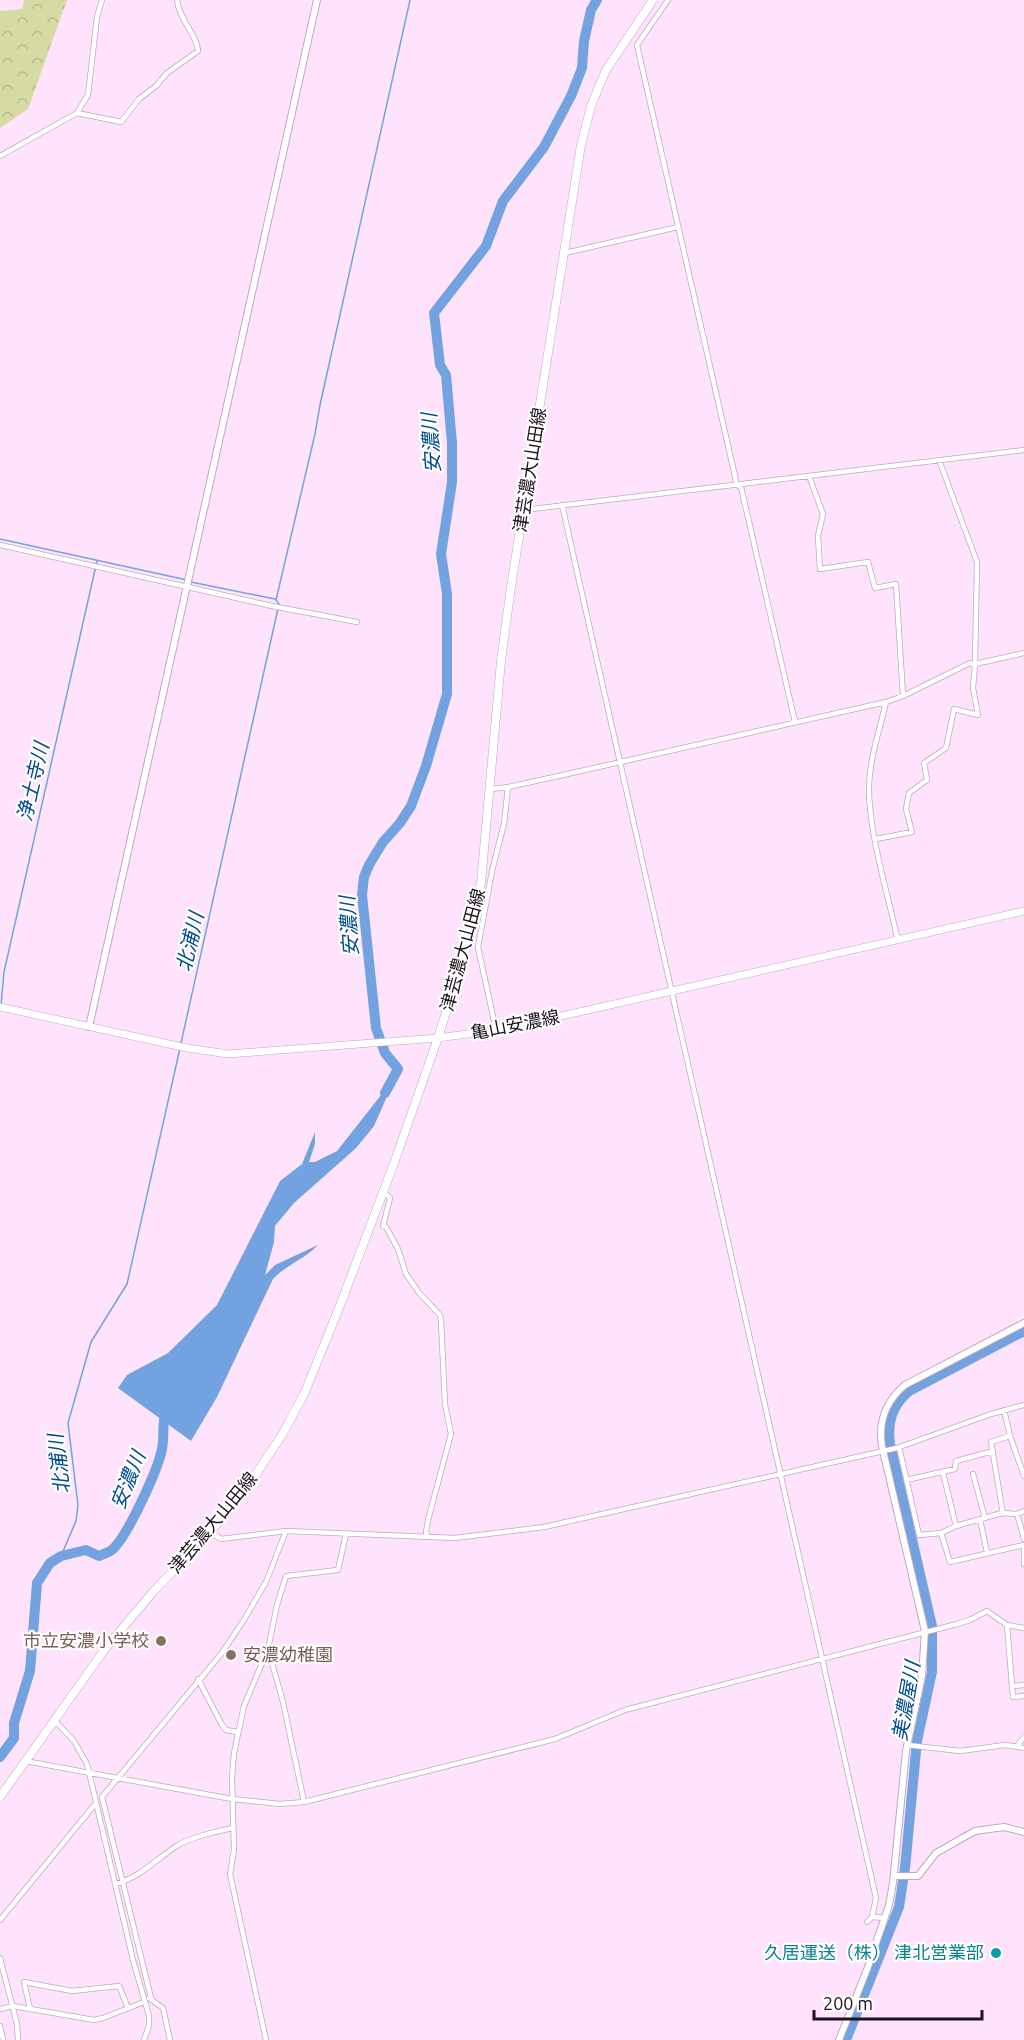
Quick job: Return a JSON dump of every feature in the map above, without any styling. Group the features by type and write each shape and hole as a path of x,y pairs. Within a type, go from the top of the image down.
{"main road":[{"name":"津芸濃大山田線","path":"0,1797 105,1649 153,1592 210,1532 252,1480 282,1435 305,1392 384,1192 438,1038 465,951 482,884 501,661 581,145 591,106 606,70 652,0"},
{"name":"亀山安濃線","path":"2,1007 176,1046 228,1054 410,1041 496,1030 1024,911"}],"street":[{"path":"0,156 77,113 88,95 97,17 102,0"},
{"path":"77,113 106,120 123,121 139,99 172,69 198,51 196,40 184,22 177,0"},
{"path":"89,1027 317,0"},
{"path":"668,0 637,45 737,484 741,487 795,722"},
{"path":"565,253 678,227"},
{"path":"524,510 1024,450"},
{"path":"876,839 912,832 906,809 909,793 927,780 924,763 946,748 954,709 978,715 973,688 977,562 939,460"},
{"path":"809,476 824,514 818,536 820,569 868,562 872,584 875,588 896,584 903,696"},
{"path":"562,506 876,1898 872,1917 867,1922"},
{"path":"0,545 283,609 357,622"},
{"path":"491,789 619,763 886,702 960,670 970,663 975,664 1024,653"},
{"path":"886,702 869,784 876,839 897,940"},
{"path":"496,1030 477,947 504,824 508,787"},
{"path":"384,1192 390,1198 383,1226 386,1227 398,1249 406,1274 416,1290 440,1315 441,1320 445,1404 451,1430 428,1520 426,1532 428,1537"},
{"path":"839,2040 885,1918 896,1876 909,1745 922,1676 926,1630 885,1450 880,1437 881,1421 892,1398 905,1385 1024,1323"},
{"path":"210,1532 221,1539 286,1531 465,1537 544,1527 898,1448 1024,1405"},
{"path":"1004,1410 1010,1436 1022,1462 1024,1476"},
{"path":"1003,1514 991,1442 1010,1436"},
{"path":"898,1448 919,1535 941,1533 982,1519 1024,1511"},
{"path":"906,1480 955,1469 956,1461 993,1451"},
{"path":"943,1473 956,1526"},
{"path":"973,1474 987,1552"},
{"path":"1017,1514 1024,1539"},
{"path":"0,1920 96,1801 102,1799 198,1679 221,1654 266,1582 286,1531"},
{"path":"941,1533 950,1562 987,1552 1024,1547 1024,1564"},
{"path":"266,2040 230,1879 234,1850 232,1799 234,1753 244,1706 268,1649 286,1576 338,1570 346,1534"},
{"path":"342,1558 345,1564"},
{"path":"25,1761 232,1799 280,1804 304,1802 555,1738 625,1710 926,1630 938,1629 970,1620 987,1611 1007,1625 1024,1628"},
{"path":"1007,1625 1013,1697 1024,1696"},
{"path":"268,1649 283,1702 304,1802"},
{"path":"198,1679 222,1725 226,1730 238,1732"},
{"path":"1012,1686 1024,1685"},
{"path":"54,1720 80,1749 87,1764 149,2021 144,2040"},
{"path":"1017,1746 1024,1737"},
{"path":"909,1745 960,1751 1005,1745 1024,1748"},
{"path":"102,1799 151,1998 163,2008 170,2040"},
{"path":"896,1876 912,1877 922,1872 936,1852 975,1831 1004,1827 1024,1832"},
{"path":"115,1884 122,1882 180,1844 233,1828"},
{"path":"872,1917 885,1918"},
{"path":"0,1958 13,2006 18,2040"},
{"path":"30,2009 24,1982 72,1992 119,1986 128,2008"},
{"path":"0,2009 13,2006 94,2020 151,1998"},
{"path":"0,2026 3,2040"}],"green space":[{"path":"24,0 67,0 28,109 0,128 0,11 22,9"}],"water":[{"path":"396,1076 374,1126 366,1136 355,1149 294,1203 275,1226 274,1242 265,1275 275,1265 318,1245 273,1279 217,1397 191,1441 118,1388 127,1375 168,1353 217,1305 280,1181 302,1164 315,1132 315,1144 309,1162 315,1162 337,1151"}],"waterway":[{"path":"181,1043 279,604 276,600 315,434 410,0"},
{"name":"安濃川","path":"385,1093 398,1069 385,1053 376,1028 362,895 364,877 383,842 411,806 426,766 447,694 447,594 441,554 452,482 452,443 446,375 440,365 434,313 486,246 503,201 544,147 571,96 582,68 584,41 591,10 597,0"},
{"name":"北浦川","path":"0,539 187,580"},
{"name":"浄土寺川","path":"1,1005 4,972 97,561"},
{"name":"北浦川","path":"191,582 275,599"},
{"name":"北浦川","path":"61,1556 76,1521 78,1505 68,1423 91,1342 127,1284 180,1048"},
{"name":"美濃屋川","path":"846,2040 899,1907 917,1741 932,1672 932,1626 890,1444 890,1422 898,1403 909,1391 1024,1331"},
{"name":"安濃川","path":"0,1757 14,1738 14,1723 30,1671 37,1583 50,1563 61,1556 86,1550 99,1556 112,1550 118,1543 126,1532 155,1472 163,1444 164,1418 167,1408"}],"place":[{"name":"市立安濃小学校","path":"161,1641"},
{"name":"安濃幼稚園","path":"231,1655"},
{"name":"久居運送（株） 津北営業部","path":"996,1953"}]}
